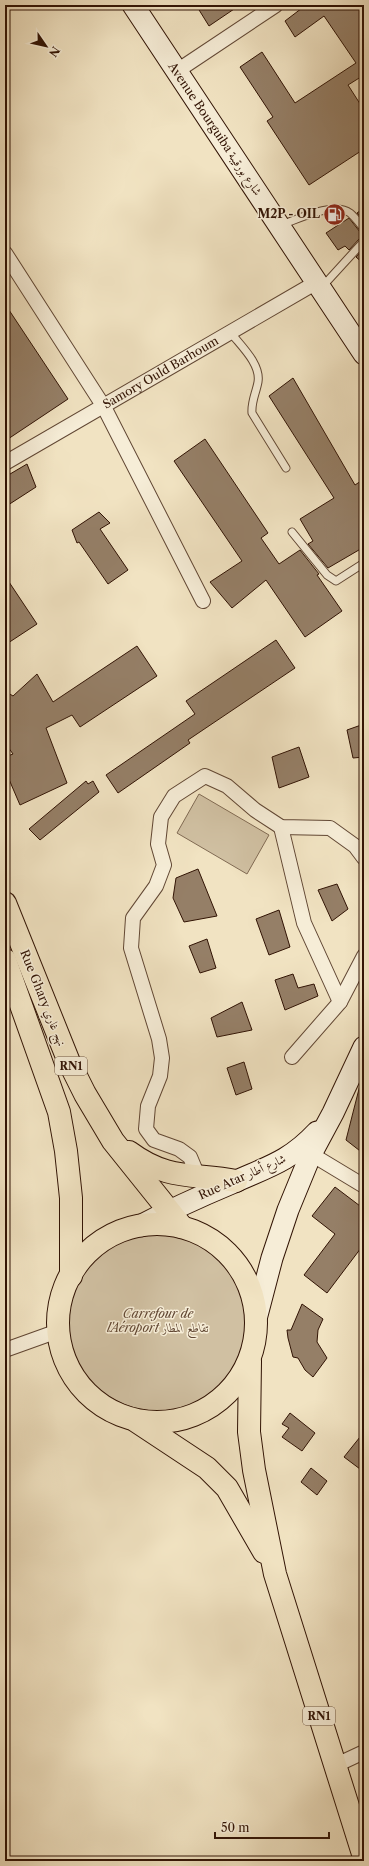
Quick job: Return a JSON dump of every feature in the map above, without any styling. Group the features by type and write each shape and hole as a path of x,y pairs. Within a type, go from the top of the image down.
{"highway":[{"name":"Rue Ghary نهج غاري","path":"5,903 69,1062 85,1094 113,1141 170,1210 182,1227"},
{"name":"Rue Ghary نهج غاري","path":"5,960 59,1112 66,1151 71,1198 71,1276"},
{"path":"113,1141 149,1165 175,1174 236,1181"},
{"path":"162,1224 182,1227 202,1235 220,1246 234,1261 248,1285 253,1298 256,1318 255,1338 250,1358 241,1376 228,1392 213,1406 195,1415 175,1421 155,1423 135,1420 122,1416 103,1406 86,1392 73,1375 63,1355 58,1331 61,1304 71,1276 84,1258 100,1243 119,1232 140,1226 162,1224"},
{"name":"RN1","path":"250,1358 249,1432 253,1462 275,1574 334,1766 363,1849"},
{"name":"RN1","path":"135,1420 207,1468 227,1488 242,1511 275,1574"}],"street":[{"name":"Avenue Bourguiba شارع بورقيبة","path":"133,5 364,354"},
{"path":"177,71 276,5"},
{"path":"5,253 104,407 203,600"},
{"name":"Samory Ould Barhoum","path":"5,463 64,427 104,407 231,332 319,285"},
{"path":"196,1177 196,1169 190,1157 179,1149 154,1140 146,1129 148,1106 160,1076 162,1058 159,1039 131,948 133,918 156,886 164,865 158,844 161,817 174,796 205,776 227,786 255,810 281,827 330,828 355,846 364,858"},
{"path":"281,827 304,923 340,1002"},
{"path":"292,1057 340,1002 364,956"},
{"name":"Rue Atar شارع أطار","path":"256,1318 272,1258 288,1210 311,1154 333,1113 364,1047"},
{"name":"Rue Atar شارع أطار","path":"140,1226 170,1210 287,1158 306,1144 333,1113"},
{"path":"311,1154 364,1186"},
{"path":"5,1350 58,1331"},
{"path":"334,1766 364,1752"}],"lane":[{"path":"279,226 322,210 340,208 349,212 364,229"},
{"path":"319,285 364,241"},
{"path":"231,332 258,372 258,382 251,405 252,413 286,468"},
{"path":"292,532 327,575 336,581 364,563"}],"green space":[{"path":"199,794 269,835 247,874 177,833"},
{"name":"Carrefour de l'Aéroport تقاطع المطار","path":"149,1231 167,1231 201,1241 222,1257 238,1278 246,1303 248,1321 246,1339 238,1364 222,1385 201,1401 193,1404 167,1411 149,1411 115,1401 101,1391 88,1378 78,1364 72,1347 68,1330 68,1312 78,1278 88,1264 101,1251 115,1241 132,1235"}],"building":[{"path":"196,5 240,5 209,26"},
{"path":"306,5 359,5 364,12 364,75 348,85 364,110 364,149 309,185 267,121 273,117 240,67 262,52 295,103 356,63 324,16 295,37 285,21"},
{"path":"364,208 364,221 357,213"},
{"path":"349,218 360,232 364,234 364,236 360,238 349,250 345,246 338,250 326,233"},
{"path":"364,248 364,264 356,257"},
{"path":"5,304 68,399 5,441"},
{"path":"293,378 355,485 364,479 364,547 328,568 308,544 313,541 300,519 334,498 269,396"},
{"path":"205,439 268,533 261,538 279,564 300,550 319,574 317,575 342,611 305,637 266,580 232,608 210,582 242,561 174,461"},
{"path":"27,464 36,487 5,507 5,477"},
{"path":"99,512 110,523 100,529 128,570 108,584 79,542 77,543 72,530"},
{"path":"5,576 37,624 5,645"},
{"path":"276,640 295,668 188,740 190,743 118,793 106,775 195,714 186,701"},
{"path":"137,646 157,676 80,727 72,715 46,728 67,783 20,805 5,770 5,757 13,754 5,743 5,691 13,696 37,674 53,702"},
{"path":"364,724 364,757 353,758 347,730"},
{"path":"299,747 309,777 279,788 272,757"},
{"path":"86,781 88,784 93,781 99,792 40,840 29,829"},
{"path":"198,869 217,916 184,922 173,898 176,878"},
{"path":"337,884 348,909 332,921 318,890"},
{"path":"279,910 290,947 269,955 256,919"},
{"path":"207,939 216,968 200,973 189,946"},
{"path":"293,974 298,988 314,984 318,996 285,1010 275,980"},
{"path":"242,1002 252,1030 217,1037 211,1018"},
{"path":"244,1062 252,1089 236,1095 227,1068"},
{"path":"360,1085 364,1086 364,1154 346,1140"},
{"path":"335,1187 364,1209 364,1244 327,1293 304,1275 335,1234 312,1216"},
{"path":"302,1304 323,1319 318,1330 317,1342 327,1358 313,1377 305,1370 298,1358 293,1357 288,1338 287,1330 291,1330"},
{"path":"290,1413 315,1433 302,1451 282,1437 289,1428 282,1424"},
{"path":"364,1432 364,1472 344,1457"},
{"path":"311,1468 327,1481 317,1495 301,1482"}],"place":[{"name":"M2P - OIL","path":"335,214"}]}
